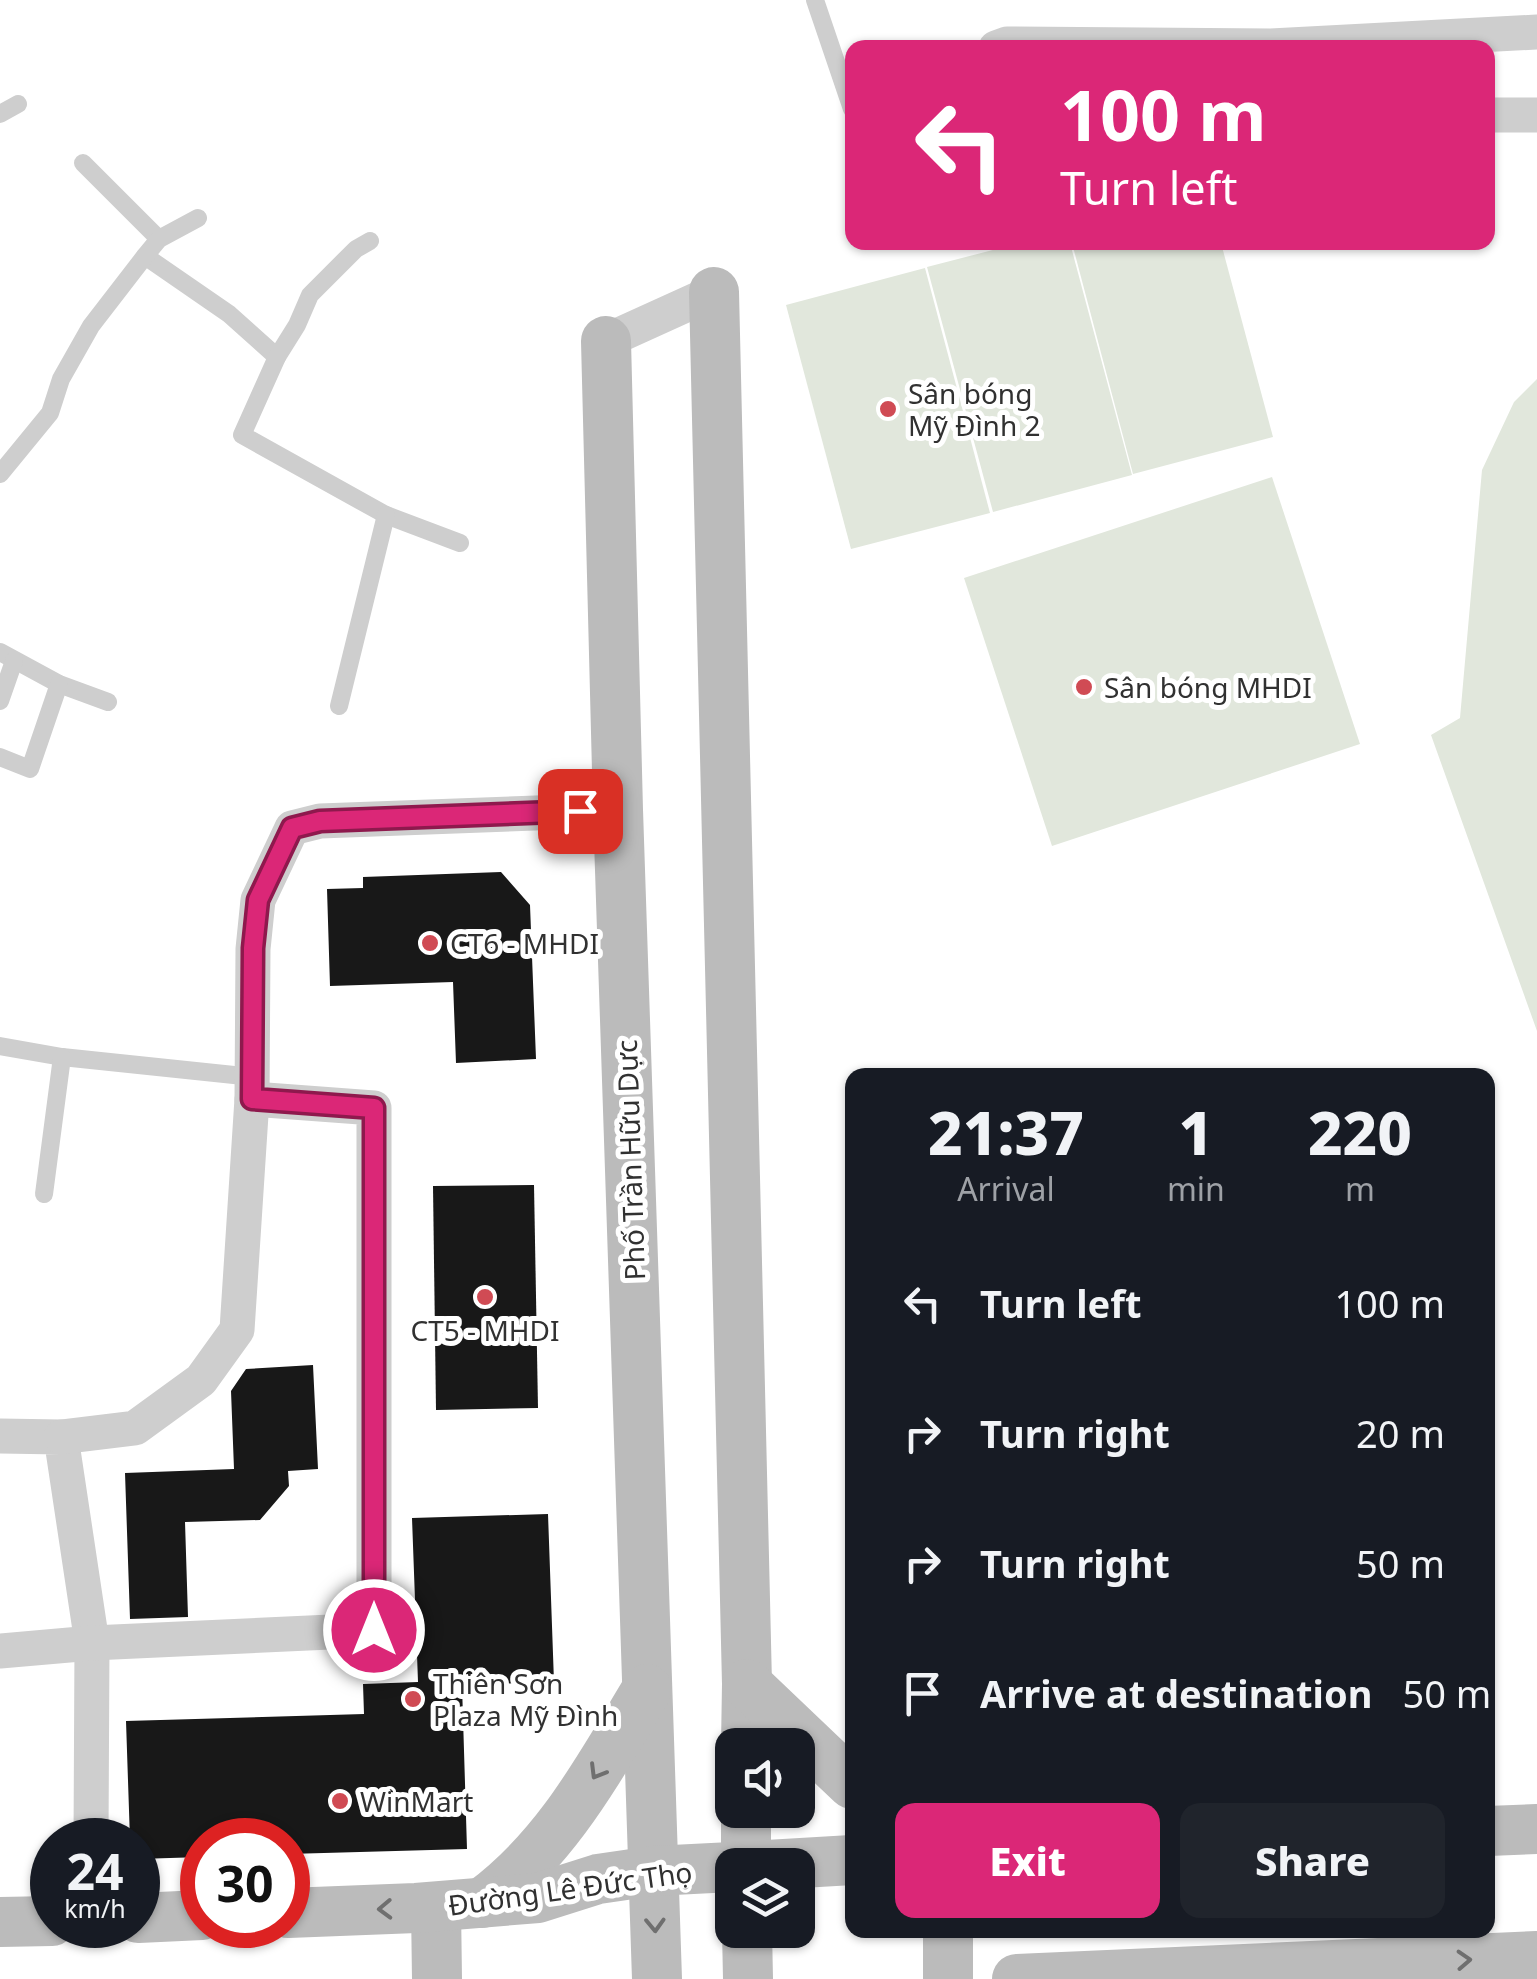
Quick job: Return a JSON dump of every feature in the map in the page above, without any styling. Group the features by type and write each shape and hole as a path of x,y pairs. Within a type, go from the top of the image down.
{"main road":[{"path":"714,292 746,1728"},
{"name":"Phố Trần Hữu Dực","path":"606,341 657,1979"},
{"path":"747,1684 845,1777"},
{"path":"438,1979 459,1905 504,1887 530,1862 580,1800 647,1689"},
{"path":"1495,1831 1537,1829"},
{"path":"815,1862 845,1860"},
{"name":"Đường Lê Đức Thọ","path":"310,1911 538,1898 598,1880 653,1870 715,1868"},
{"path":"0,1922 30,1921"},
{"path":"948,1938 948,1979"},
{"path":"748,1948 748,1979"},
{"path":"1017,1979 1361,1972 1537,1956"}],"street":[{"path":"1385,40 1537,32"},
{"path":"1495,115 1537,115"},
{"path":"606,341 714,292"},
{"path":"0,1436 61,1437 136,1428 202,1380 237,1330 252,1088 253,948 258,900 292,828 320,821 618,810"},
{"path":"0,1650 374,1630 374,1108 252,1088"},
{"path":"61,1437 92,1643 92,1818"}],"lane":[{"path":"815,0 845,88"},
{"path":"0,114 18,104"},
{"path":"83,163 158,239"},
{"path":"0,474 50,413 61,379 91,326 158,239 198,218"},
{"path":"370,241 356,249 310,295 242,435 386,514 460,543"},
{"path":"145,256 229,314 277,357"},
{"path":"338,706 386,514"},
{"path":"0,701 7,657 58,684 108,702"},
{"path":"0,757 30,769 58,684"},
{"path":"0,1046 252,1088"},
{"path":"44,1194 62,1056"}],"shaded area":[{"name":"Sân bóng Mỹ Đình 2","path":"993,250 1072,250 1132,475 993,512 927,267"},
{"name":"Sân bóng Mỹ Đình 2","path":"1074,250 1223,250 1273,437 1133,474"},
{"name":"Sân bóng Mỹ Đình 2","path":"925,268 990,513 851,549 786,305"},
{"path":"1537,379 1537,1031 1431,735 1460,718 1482,470 1514,402"},
{"path":"1272,477 1360,744 1052,846 964,578"}],"building":[{"name":"CT6 - MHDI","path":"501,872 530,905 536,1059 456,1063 453,982 330,986 327,889 363,888 363,877"},
{"name":"CT5 - MHDI","path":"534,1185 538,1408 436,1410 433,1186"},
{"path":"313,1365 318,1469 288,1471 289,1486 260,1520 185,1522 188,1617 130,1619 125,1473 234,1469 231,1391 246,1369"},
{"name":"Thiên Sơn Plaza Mỹ Đình","path":"548,1514 554,1682 462,1685 467,1849 310,1853 310,1818 180,1818 180,1858 160,1858 160,1818 129,1818 126,1721 364,1714 363,1684 418,1682 412,1518"}],"place":[{"name":"Sân bóng Mỹ Đình 2","path":"888,409"},
{"name":"Sân bóng MHDI","path":"1084,687"},
{"name":"CT6 - MHDI","path":"430,943"},
{"name":"CT5 - MHDI","path":"485,1297"},
{"name":"Thiên Sơn Plaza Mỹ Đình","path":"413,1699"},
{"name":"WinMart","path":"340,1801"}],"route":[{"path":"374,1630 374,1108 252,1099 253,948 258,900 292,828 320,821 580,811"}]}
